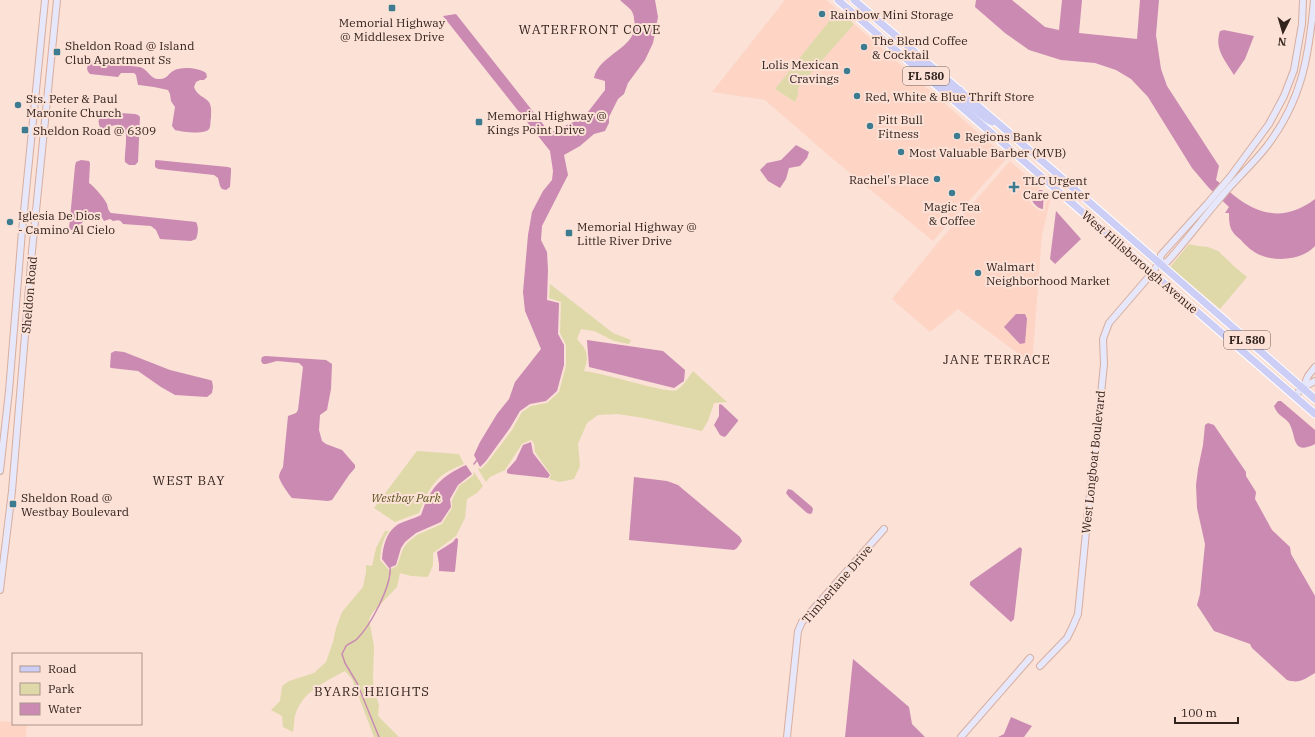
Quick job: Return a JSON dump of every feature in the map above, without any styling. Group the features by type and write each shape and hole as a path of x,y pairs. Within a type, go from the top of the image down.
{"main road":[{"name":"West Hillsborough Avenue","path":"838,0 1315,414"},
{"name":"West Hillsborough Avenue","path":"854,0 960,90 1315,399"},
{"path":"903,56 913,59 951,90 960,90"},
{"path":"953,99 960,99 985,119 1001,126"}],"street":[{"name":"Sheldon Road","path":"0,471 9,391 20,244 45,0"},
{"name":"Sheldon Road","path":"0,590 12,491 32,251 57,0"},
{"name":"West Longboat Boulevard","path":"1232,179 1269,124 1284,96 1294,70 1297,56 1302,24 1303,0"},
{"name":"West Longboat Boulevard","path":"1159,263 1167,262 1187,240 1209,206 1232,179 1267,146 1286,118 1305,69 1312,25 1314,0"},
{"name":"West Longboat Boulevard","path":"1040,666 1067,638 1078,614 1104,364 1103,339 1109,323 1152,273 1159,263 1160,255 1180,232 1209,206"},
{"path":"1295,396 1302,388 1308,376 1315,367"},
{"path":"1302,388 1315,381"},
{"name":"Timberlane Drive","path":"787,737 798,631 802,622 884,529"},
{"path":"961,737 1030,658"}],"shaded area":[{"path":"785,0 826,0 838,10 775,89 795,102 798,95 798,88 854,24 1007,158 933,241 828,155 765,100 712,92"},
{"path":"1010,161 1040,188 1030,197 1032,205 1040,211 1044,211 1046,193 1051,197 1042,235 1032,364 958,309 930,332 892,299 935,246"},
{"path":"0,721 12,722 12,725 27,725 26,737 0,737"}],"green space":[{"path":"838,10 854,24 798,88 798,95 795,102 775,89"},
{"path":"1189,244 1208,247 1218,251 1247,277 1220,309 1170,267"},
{"path":"550,284 613,333 631,340 629,344 614,341 594,331 581,329 577,339 585,350 587,357 584,371 673,391 682,386 693,371 727,402 714,403 708,421 702,431 644,418 617,414 598,415 587,423 578,444 580,466 574,479 560,482 549,479 551,475 535,452 534,443 531,440 522,444 505,470 490,477 486,482 478,469 481,469 487,463 512,430 522,412 531,406 547,403 559,392 566,366 566,345 560,333 561,302 549,298"},
{"name":"Westbay Park","path":"417,451 459,454 464,464 446,472 437,480 429,491 419,513 395,522 374,508"},
{"path":"474,472 483,486 477,493 467,499 465,518 456,536 433,553 433,565 428,577 411,576 400,573 397,587 373,612 369,619 374,646 373,678 374,690 379,705 378,716 399,737 374,737 352,679 345,671 308,694 298,708 295,716 293,732 283,727 282,716 271,710 280,701 282,686 289,681 314,673 326,662 342,612 363,587 366,565 372,566 376,548 385,531 389,531 383,541 380,560 389,570 397,566 403,549 407,543 417,535 442,524 452,508 452,500 459,486 473,476"}],"water":[{"path":"620,0 655,0 658,17 653,43 645,60 628,83 624,94 618,99 609,117 609,123 605,131 594,134 580,146 564,155 568,175 542,226 541,240 547,252 547,300 559,303 558,334 564,345 564,365 557,391 546,401 530,404 520,411 510,428 480,467 474,455 480,442 497,414 509,399 515,382 541,349 525,311 523,292 528,235 532,212 543,191 552,180 553,171 550,151 443,16 456,14 550,133 584,117 605,90 605,81 594,78 597,69 603,62 626,44 634,29 634,17 632,12"},
{"path":"976,0 1012,0 1045,27 1059,30 1062,0 1082,0 1079,33 1137,39 1140,0 1159,0 1156,35 1161,69 1167,86 1219,166 1216,180 1240,200 1250,206 1269,213 1296,210 1315,199 1315,246 1310,251 1296,257 1281,259 1274,259 1252,251 1231,229 1229,223 1229,213 1225,213 1229,207 1209,188 1192,168 1148,97 1131,79 1116,70 1095,63 1061,60 1029,50 1005,33 975,7"},
{"path":"1224,30 1254,36 1245,59 1234,75 1219,49 1218,43 1220,31"},
{"path":"91,62 140,67 157,79 162,79 173,71 181,68 203,71 206,73 207,77 204,80 196,82 194,87 197,92 210,104 210,128 203,132 175,130 172,126 175,107 171,101 168,90 138,85 136,75 134,73 121,73 118,77 90,74 87,68"},
{"path":"105,112 135,114 140,117 138,162 135,165 129,165 125,162 126,133 124,128 121,125 114,125 105,129 100,127 99,119"},
{"path":"796,145 809,152 807,158 800,166 789,168 786,179 780,188 768,181 760,170 767,163 781,160"},
{"path":"81,160 89,161 89,183 104,199 111,213 196,222 198,230 196,239 191,241 160,239 156,230 151,226 123,224 118,220 113,221 110,219 104,221 101,216 91,213 86,216 78,230 74,231 69,229 75,166 76,162"},
{"path":"156,160 231,168 230,187 226,190 222,189 218,178 214,175 158,169 155,167"},
{"path":"1039,190 1042,190 1044,193 1043,209 1036,206 1032,200"},
{"path":"1056,211 1081,239 1055,264 1050,259"},
{"path":"1016,314 1025,314 1027,319 1025,343 1020,344 1004,327"},
{"path":"587,340 663,351 685,370 684,381 674,388 589,367"},
{"path":"115,351 124,352 170,370 210,380 212,381 213,387 212,393 207,397 175,395 138,371 111,368 111,353"},
{"path":"262,357 326,360 332,364 331,389 327,410 320,415 319,430 322,441 342,450 355,465 355,468 332,500 292,498 279,477 283,467 288,416 296,413 298,410 303,367 299,363 277,361 263,364 261,361"},
{"path":"1278,401 1281,401 1315,430 1315,444 1302,448 1298,446 1289,423 1279,414 1274,406"},
{"path":"720,404 738,420 724,437 720,435 714,425 719,416"},
{"path":"1208,423 1214,425 1246,472 1246,476 1256,492 1255,499 1272,530 1290,547 1291,554 1315,596 1315,673 1302,680 1287,680 1252,648 1250,644 1214,631 1197,605 1200,594 1205,544 1197,508 1196,485 1205,425"},
{"path":"531,442 533,453 550,475 548,478 507,473 507,470 516,460 523,445"},
{"path":"466,465 472,474 458,485 450,499 451,507 441,522 416,533 405,542 401,548 396,565 389,568 382,559 384,545 390,532 397,525 421,515 428,497 437,484 449,474"},
{"path":"634,477 667,481 678,485 740,537 742,541 734,550 629,540"},
{"path":"788,489 792,490 812,507 812,513 807,513 789,497 786,493"},
{"path":"456,538 458,541 455,571 439,571 437,552 453,542"},
{"path":"1020,547 1022,549 1014,619 1011,622 970,585 970,582"},
{"path":"853,659 909,707 912,724 925,737 845,737"},
{"path":"1011,717 1032,726 1024,737 998,737 1004,734"}],"waterway":[{"path":"474,464 477,460"},
{"path":"379,737 357,683 345,663 342,654 346,646 356,640 374,616 388,584 390,567"}],"place":[{"name":"Memorial Highway @ Middlesex Drive","path":"392,8"},
{"name":"Rainbow Mini Storage","path":"822,14"},
{"name":"The Blend Coffee & Cocktail","path":"864,47"},
{"name":"Sheldon Road @ Island Club Apartment Ss","path":"57,52"},
{"name":"Lolis Mexican Cravings","path":"847,71"},
{"name":"Red, White & Blue Thrift Store","path":"857,96"},
{"name":"Sts. Peter & Paul Maronite Church","path":"18,105"},
{"name":"Memorial Highway @ Kings Point Drive","path":"479,122"},
{"name":"Pitt Bull Fitness","path":"870,126"},
{"name":"Sheldon Road @ 6309","path":"25,130"},
{"name":"Regions Bank","path":"957,136"},
{"name":"Most Valuable Barber (MVB)","path":"901,152"},
{"name":"Rachel's Place","path":"937,179"},
{"name":"TLC Urgent Care Center","path":"1014,187"},
{"name":"Magic Tea & Coffee","path":"952,193"},
{"name":"Iglesia De Dios - Camino Al Cielo","path":"10,222"},
{"name":"Memorial Highway @ Little River Drive","path":"569,233"},
{"name":"Walmart Neighborhood Market","path":"978,273"},
{"name":"Sheldon Road @ Westbay Boulevard","path":"13,504"}],"district":[{"name":"WATERFRONT COVE","path":"590,29"},
{"name":"JANE TERRACE","path":"997,359"},
{"name":"WEST BAY","path":"189,480"},
{"name":"BYARS HEIGHTS","path":"372,691"}]}
